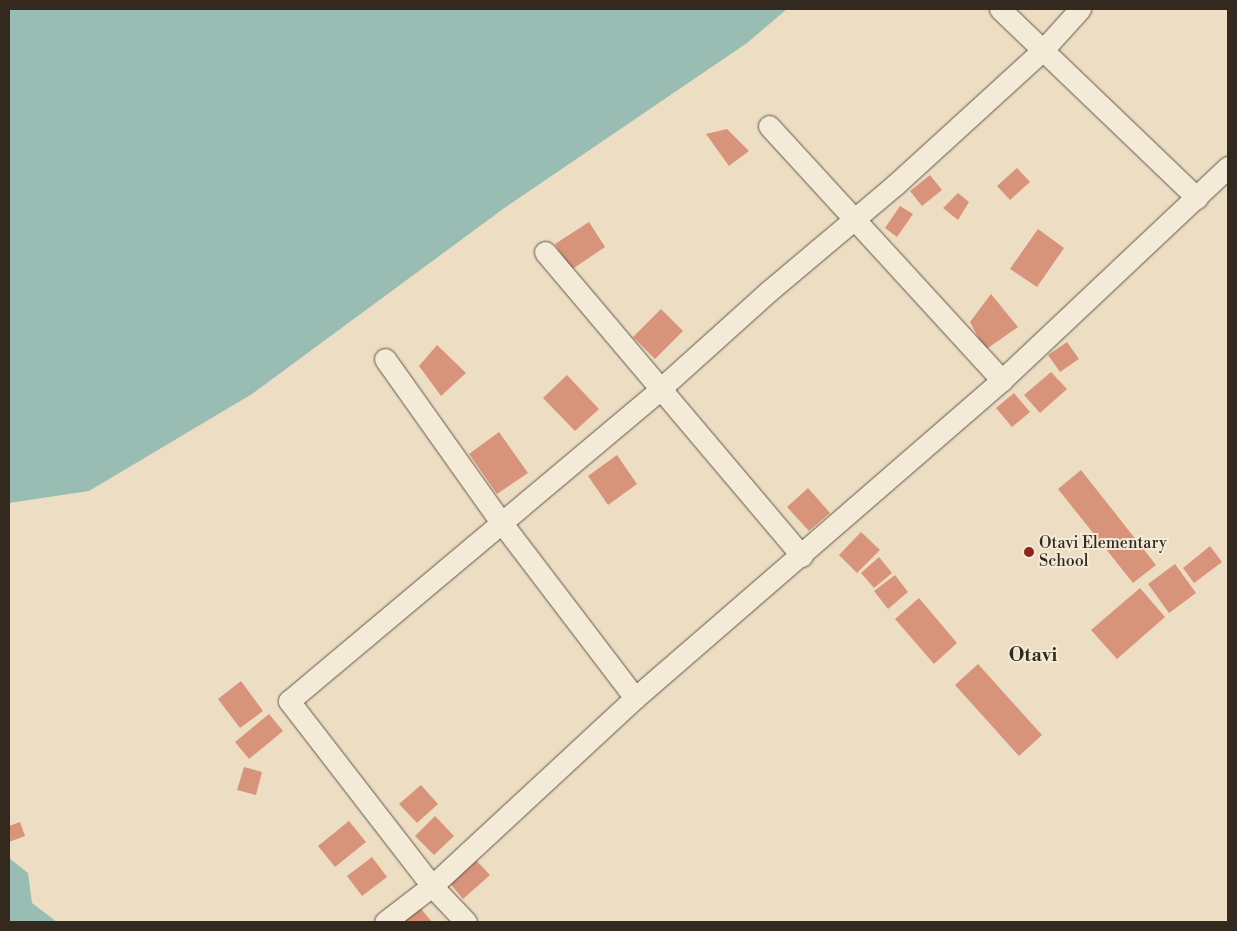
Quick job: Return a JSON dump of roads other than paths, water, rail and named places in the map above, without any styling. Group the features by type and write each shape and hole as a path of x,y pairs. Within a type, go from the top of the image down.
{"street":[{"path":"1000,9 1197,198"},
{"path":"466,922 432,886 289,701 659,390 854,220 1042,51 1080,9"},
{"path":"769,126 1002,380"},
{"path":"385,922 432,886 635,698 802,556 1002,380 1228,167"},
{"path":"544,252 659,390 802,556"},
{"path":"385,360 501,522 635,698"}],"water":[{"path":"9,9 787,9 747,43 503,209 252,394 89,491 9,503"},
{"path":"9,858 28,873 32,903 57,922 9,922"}],"place":[{"name":"Otavi Elementary School","path":"1029,552"}],"district":[{"name":"Otavi","path":"1033,656"}]}
